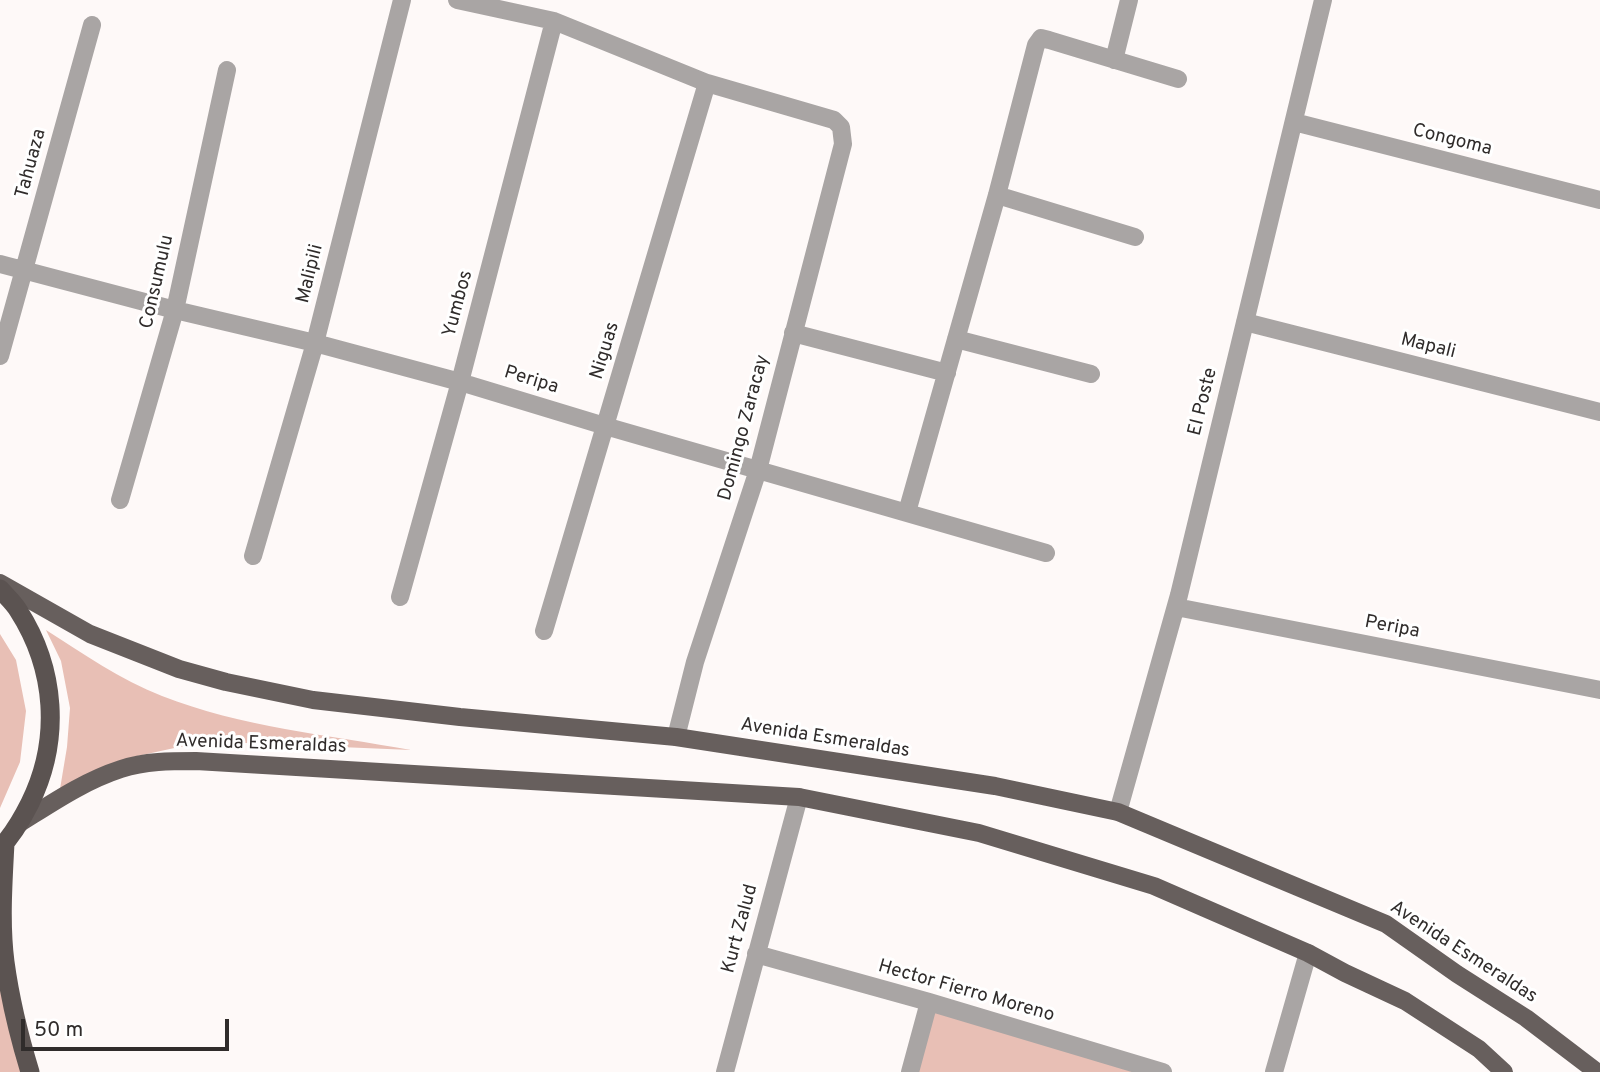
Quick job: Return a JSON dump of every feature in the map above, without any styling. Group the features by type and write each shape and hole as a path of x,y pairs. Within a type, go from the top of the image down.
{"highway":[{"path":"0,589 17,608 38,648 50,692 50,737 41,782 20,823 2,845 5,960 17,1027 30,1072"}],"main road":[{"name":"Avenida Esmeraldas","path":"0,583 90,634 179,669 226,682 326,701 460,717 676,737 995,786 1118,812 1386,925 1526,1018 1597,1072"},
{"name":"Avenida Esmeraldas","path":"20,823 90,782 122,768 160,762 196,761 799,797 979,833 1154,886 1308,953 1405,1001 1479,1049 1504,1072"}],"street":[{"name":"Malipili","path":"253,556 315,344 402,0"},
{"path":"457,0 554,21 707,83"},
{"path":"1114,60 1129,0"},
{"name":"El Poste","path":"1118,812 1175,607 1323,0"},
{"name":"Yumbos","path":"400,597 460,382 554,21"},
{"name":"Tahuaza","path":"0,356 92,25"},
{"path":"907,512 1041,38 1178,79"},
{"name":"Consumulu","path":"120,500 174,310 228,71"},
{"name":"Domingo Zaracay","path":"676,737 695,662 758,470 843,144 841,127 834,120 707,83"},
{"name":"Niguas","path":"544,631 707,83"},
{"name":"Congoma","path":"1294,122 1600,200"},
{"path":"997,195 1135,237"},
{"name":"Peripa","path":"0,264 460,382 1046,553"},
{"name":"Mapali","path":"1245,322 1600,412"},
{"path":"793,333 947,373"},
{"path":"956,340 1091,374"},
{"name":"Peripa","path":"1175,607 1600,690"},
{"name":"Kurt Zalud","path":"725,1072 799,797"},
{"path":"1274,1072 1308,953"},
{"name":"Hector Fierro Moreno","path":"756,954 1163,1072"},
{"path":"910,1072 929,1002"}],"shaded area":[{"path":"46,630 132,682 192,707 254,723 411,750 222,742 179,747 133,757 59,795 70,708 61,661"},
{"path":"0,634 16,660 26,711 20,762 0,808"},
{"path":"0,871 3,952 25,1072 0,1072"},
{"path":"929,1002 1163,1072 912,1072"}]}
